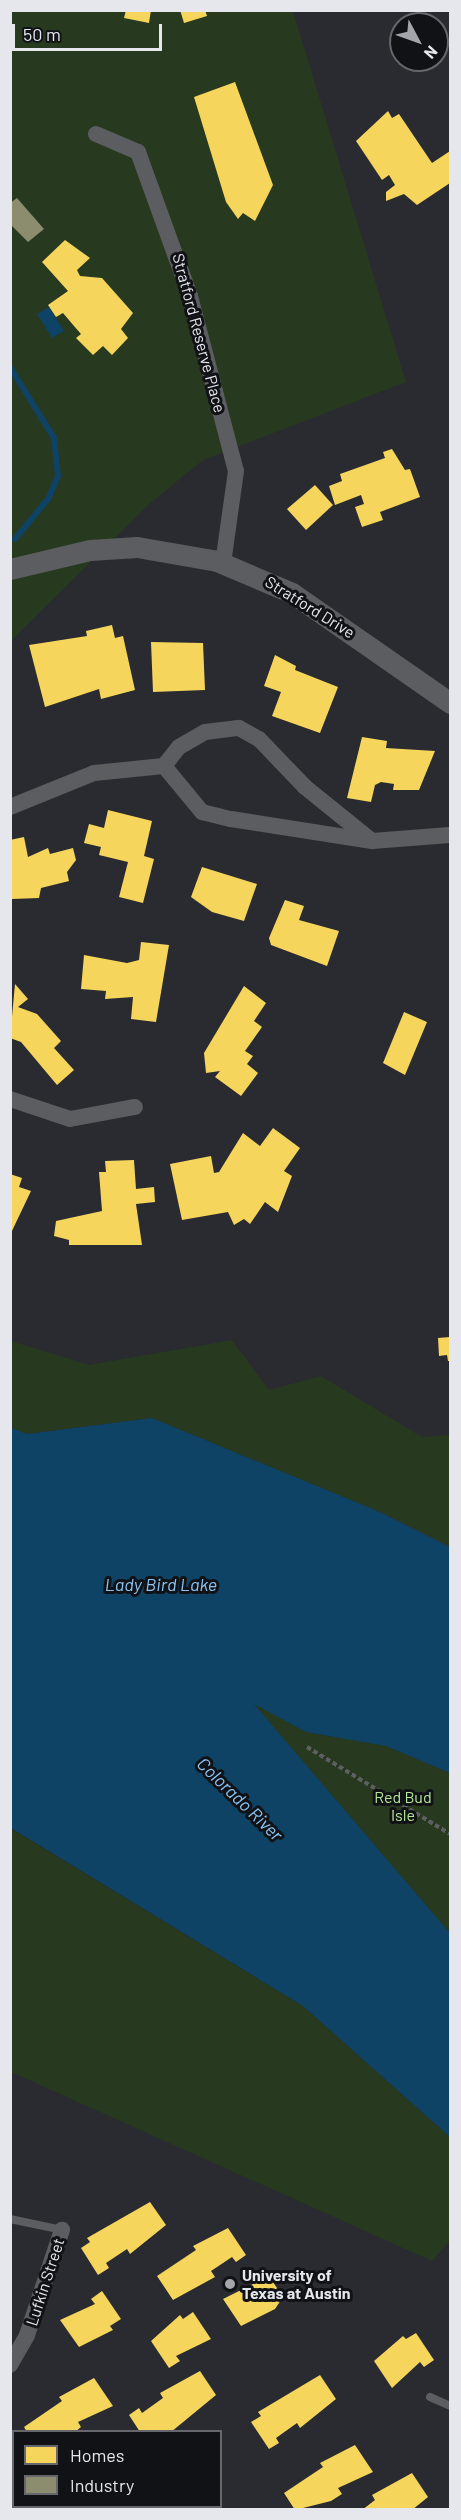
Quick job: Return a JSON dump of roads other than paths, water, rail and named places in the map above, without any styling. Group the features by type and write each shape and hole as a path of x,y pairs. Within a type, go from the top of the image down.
{"street":[{"name":"Stratford Reserve Place","path":"96,134 138,152 190,296 236,471 223,563"},
{"name":"Stratford Drive","path":"10,569 90,550 137,547 223,563 292,593 450,703"},
{"path":"10,807 94,773 164,766 179,747 205,732 239,728 259,740 305,787 372,841"},
{"path":"164,766 202,812 372,841 450,835"},
{"path":"10,1099 70,1119 135,1107"},
{"name":"Lufkin Street","path":"10,2365 27,2335 62,2230"}],"lane":[{"path":"10,2219 62,2230"},
{"path":"430,2397 450,2406"}],"water":[{"path":"49,307 64,331 52,338 37,314"},
{"name":"Lady Bird Lake","path":"152,1418 380,1512 450,1547 450,1773 386,1746 306,1732 254,1704 450,1933 450,2137 303,2006 11,1828 11,1428 27,1434"}],"waterway":[{"path":"10,367 54,438 58,476 48,499 15,539"}],"place":[{"name":"University of Texas at Austin","path":"230,2284"}],"park label":[{"name":"Red Bud Isle","path":"403,1806"}],"water label":[{"name":"Colorado River","path":"240,1799"}]}
